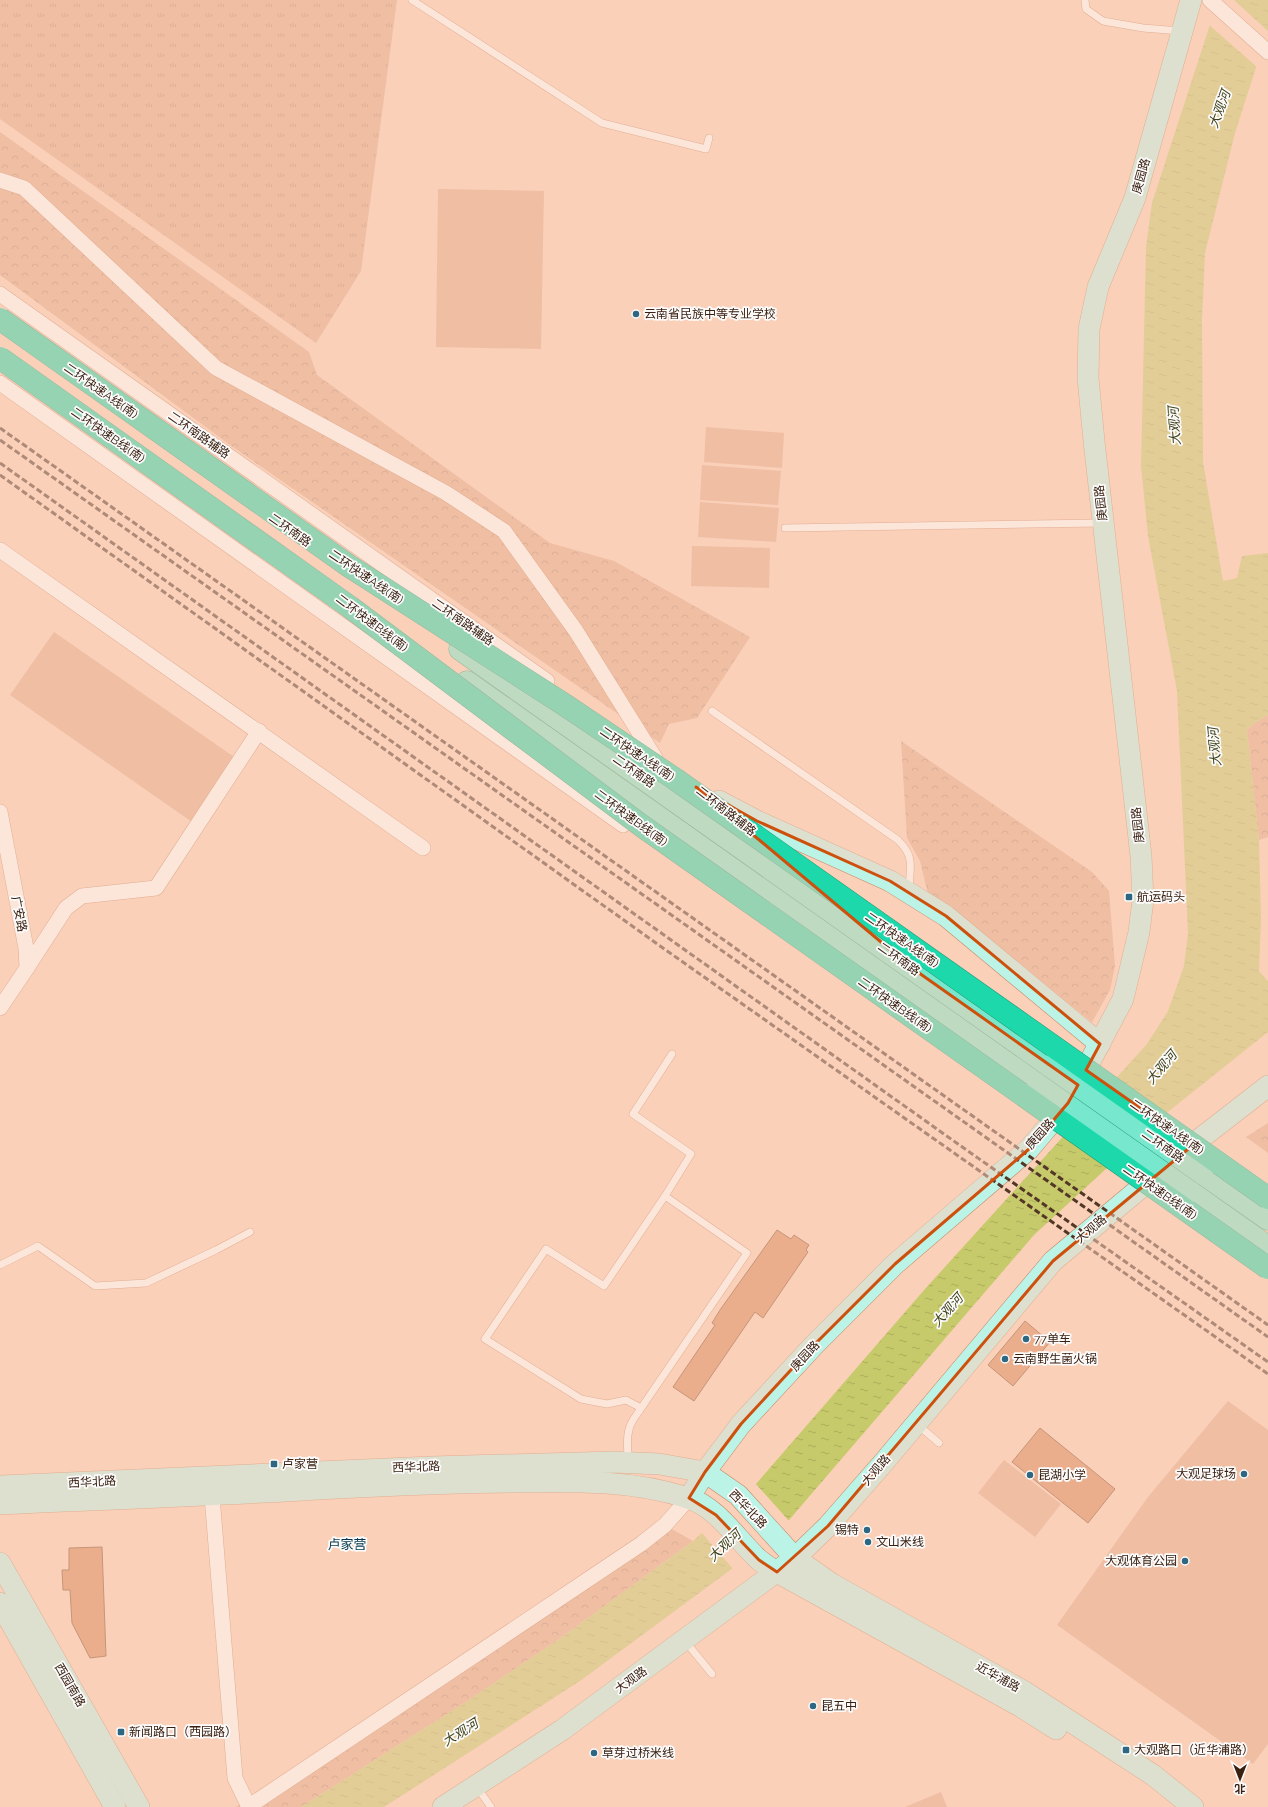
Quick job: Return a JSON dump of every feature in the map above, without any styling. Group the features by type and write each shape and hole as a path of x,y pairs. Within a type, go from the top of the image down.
{"highway":[{"name":"二环快速A线(南)","path":"0,319 362,575 559,701 669,775 1268,1198"},
{"name":"二环快速B线(南)","path":"0,358 350,606 642,826 1268,1268"}],"main road":[{"name":"二环南路","path":"0,324 1268,1219"},
{"name":"二环南路","path":"0,353 1268,1247"}],"street":[{"name":"庚园路","path":"689,1498 705,1472 741,1424 814,1345 895,1264 1029,1149 1068,1103 1100,1044 1122,999 1139,932 1143,900 1140,848 1088,378 1089,329 1098,287 1135,198 1191,0"},
{"path":"1210,0 1268,52"},
{"path":"0,180 24,188 216,368 446,494 504,531 576,631 655,758"},
{"name":"二环南路辅路","path":"0,294 696,787 801,872 912,968"},
{"path":"0,384 650,844 746,904 900,987"},
{"path":"0,550 423,848"},
{"path":"0,1008 66,908 82,896 156,888 259,731"},
{"path":"696,787 757,821 909,891 946,916 1100,1044"},
{"name":"广安路","path":"0,812 26,948 27,968"},
{"name":"大观路","path":"443,1807 562,1730 685,1641 795,1558 828,1526 1053,1261 1192,1145 1268,1086"},
{"name":"西华北路","path":"0,1486 432,1467 628,1463 659,1464 705,1472 738,1495 775,1538 795,1558"},
{"name":"西华北路","path":"0,1504 212,1496 433,1483 544,1482 629,1484 689,1498 704,1506 716,1515 759,1560 777,1572"},
{"path":"212,1496 235,1778 249,1807 641,1544 665,1525 689,1498"},
{"name":"近华浦路","path":"795,1558 835,1586 1025,1692 1153,1775 1193,1807"},
{"name":"西园南路","path":"0,1563 139,1807"},
{"name":"近华浦路","path":"777,1572 1020,1706 1145,1787 1171,1807"},
{"name":"西园南路","path":"0,1604 115,1807"}],"lane":[{"path":"412,0 602,123 706,149 709,138"},
{"path":"1085,0 1086,9 1103,21 1143,28 1182,31"},
{"path":"785,528 1078,525 1103,523"},
{"path":"712,711 898,840 908,850 911,862 909,891"},
{"path":"640,1408 626,1400 607,1404 580,1399 485,1340 546,1249 604,1286 665,1196 691,1154 633,1114 672,1054"},
{"path":"628,1463 628,1427 747,1253 665,1196"},
{"path":"0,1265 38,1246 95,1286 146,1283 250,1232"},
{"path":"916,1423 939,1443"},
{"path":"685,1641 712,1674"},
{"path":"476,1786 491,1807"}],"highlighted area":[{"path":"696,787 757,821 890,881 946,916 1100,1044 1086,1070 1193,1145 1053,1261 828,1526 777,1572 759,1560 716,1515 689,1498 705,1472 741,1424 814,1345 895,1264 1029,1149 1068,1103 1078,1085 912,968"}],"green space":[{"path":"0,0 397,0 361,271 316,343 0,119"},
{"path":"0,132 309,352 317,375 550,543 614,561 750,637 697,718 669,724 660,743 230,445 0,275"},
{"path":"438,189 544,191 541,349 436,347"},
{"path":"706,427 784,433 782,468 704,462"},
{"path":"702,465 781,471 778,505 700,500"},
{"path":"700,502 779,508 776,542 698,537"},
{"path":"692,546 770,548 769,588 691,586"},
{"path":"54,632 237,759 192,822 10,695"},
{"path":"1268,715 1268,837 1259,840 1247,730 1253,724"},
{"path":"901,741 1092,872 1109,891 1115,966 1110,990 1092,1022 967,923 929,898 920,861 907,838"},
{"path":"1268,1123 1268,1153 1246,1137"},
{"name":"大观体育公园","path":"1228,1401 1268,1430 1268,1744 1253,1764 1057,1625 1148,1497"},
{"path":"1004,1460 1061,1504 1035,1537 978,1493"},
{"path":"659,1522 693,1541 562,1637 469,1700 301,1807 236,1807"},
{"path":"941,1792 947,1807 905,1807"}],"water":[{"name":"大观河","path":"1218,0 1268,0 1268,30 1235,133 1205,253 1202,320 1203,462 1223,581 1237,578 1242,556 1268,553 1268,715 1253,724 1247,730 1259,840 1261,919 1259,971 1268,981 1268,1032 1169,1111 1034,1235 789,1520 733,1568 580,1681 384,1807 301,1807 469,1700 562,1637 693,1541 756,1484 925,1289 1147,1044 1168,1011 1184,966 1188,933 1177,691 1148,536 1141,466 1146,247 1152,203"}],"pier":[{"path":"1216,0 1234,0 1268,31 1258,68 1208,24"},
{"path":"755,1483 790,1522 734,1570 701,1532"}],"building":[{"path":"777,1230 791,1239 794,1235 809,1245 806,1250 808,1252 763,1318 755,1312 694,1401 673,1387 715,1325 712,1323 720,1310"},
{"path":"1025,1321 1050,1342 1013,1386 988,1365"},
{"path":"1040,1428 1115,1489 1088,1523 1012,1462"},
{"path":"102,1547 106,1656 90,1658 72,1623 70,1590 63,1590 62,1570 69,1570 69,1548"}],"railway":[{"path":"0,428 1268,1325"},
{"path":"0,440 1268,1337"},
{"path":"0,463 958,1144 1268,1362"},
{"path":"0,475 670,953 1268,1374"}],"place":[{"name":"云南省民族中等专业学校","path":"636,314"},
{"name":"航运码头","path":"1129,897"},
{"name":"77单车","path":"1026,1339"},
{"name":"云南野生菌火锅","path":"1005,1359"},
{"name":"卢家营","path":"274,1464"},
{"name":"大观足球场","path":"1244,1474"},
{"name":"昆湖小学","path":"1030,1475"},
{"name":"锡特","path":"867,1530"},
{"name":"文山米线","path":"868,1542"},
{"name":"大观体育公园","path":"1185,1561"},
{"name":"昆五中","path":"813,1706"},
{"name":"新闻路口（西园路）","path":"121,1732"},
{"name":"大观路口（近华浦路）","path":"1126,1750"},
{"name":"草芽过桥米线","path":"594,1753"}],"district":[{"name":"卢家营","path":"347,1544"}]}
